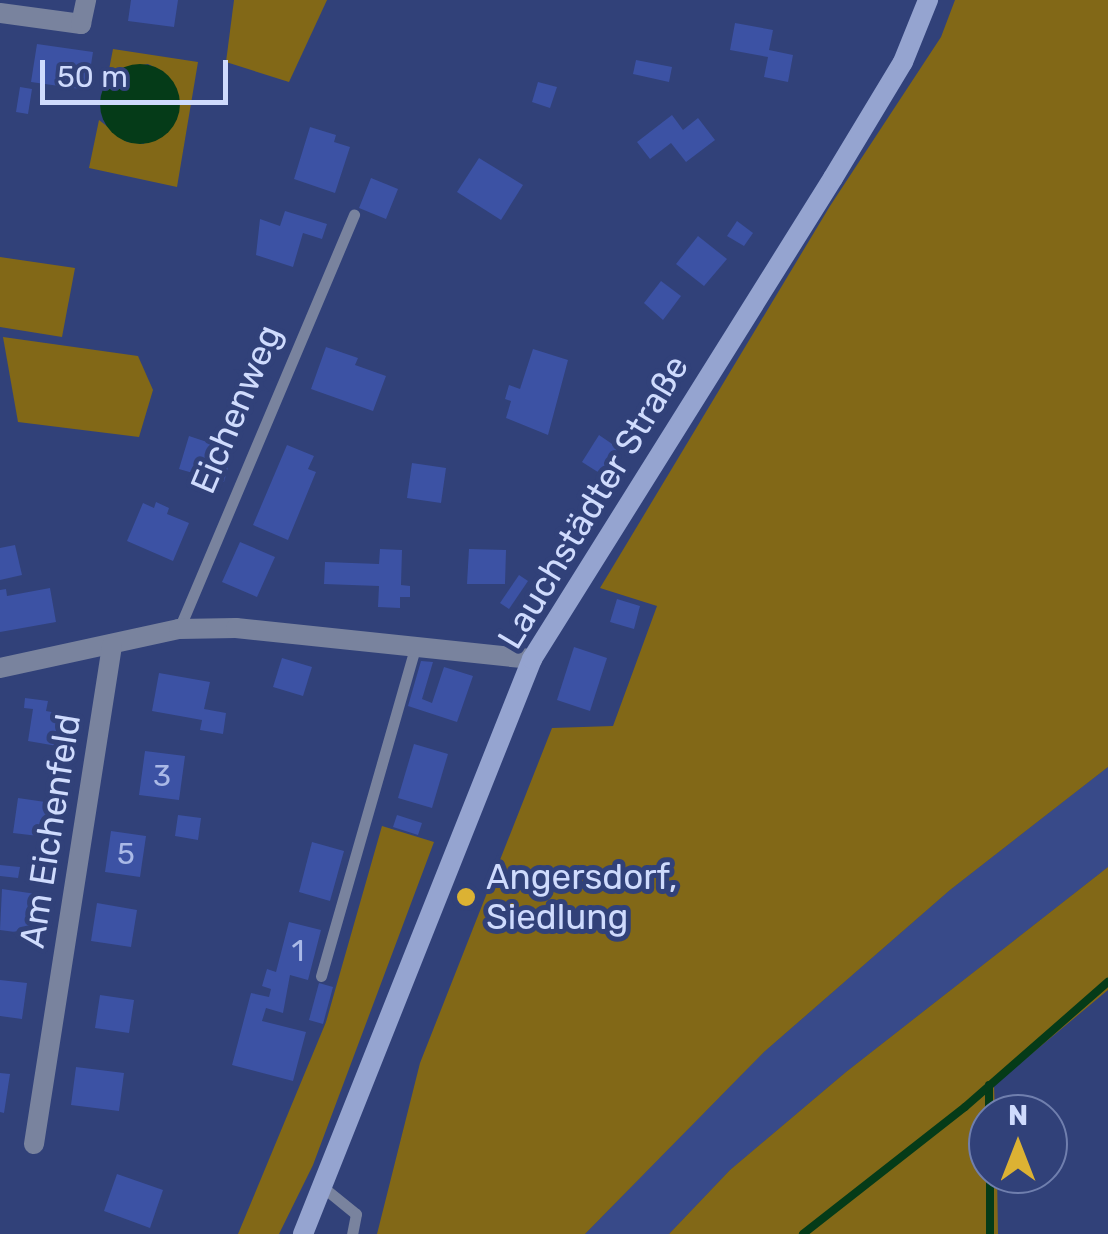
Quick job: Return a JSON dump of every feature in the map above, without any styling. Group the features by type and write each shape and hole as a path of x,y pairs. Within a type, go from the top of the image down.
{"main road":[{"name":"Lauchstädter Straße","path":"303,1234 532,658 833,178 902,62 928,0"}],"street":[{"path":"0,12 81,24 86,0"},
{"path":"0,668 178,630 236,628 532,658"},
{"name":"Am Eichenfeld","path":"34,1144 112,646"}],"lane":[{"name":"Eichenweg","path":"178,630 354,214"},
{"path":"322,976 416,645"},
{"path":"324,1188 356,1214 352,1234"}],"shaded area":[{"path":"234,0 327,0 289,82 226,62"},
{"path":"955,0 1108,0 1108,767 950,890 764,1052 585,1234 377,1234 420,1063 552,728 613,726 657,606 600,588 830,206 941,37"},
{"path":"113,49 198,62 177,187 89,168 99,120 127,142 144,144 164,72 148,64 123,68 106,85"},
{"path":"140,64 155,67 168,76 177,89 177,119 168,132 155,141 140,144 125,141 112,132 103,119 100,104 103,89 112,76 125,67"},
{"path":"0,257 75,268 62,337 0,327"},
{"path":"3,337 138,356 153,390 139,437 18,422"},
{"path":"1108,767 1108,867 846,1072 730,1170 669,1234 585,1234 764,1052 950,890"},
{"path":"382,826 434,842 313,1165 279,1234 238,1234 326,1022"},
{"path":"1108,867 1108,990 994,1085 994,1094 968,1094 968,1194 997,1194 998,1234 669,1234 730,1170 846,1072"}],"building":[{"path":"131,0 178,0 174,27 128,21"},
{"path":"735,23 773,30 769,50 793,55 788,82 764,77 768,57 730,50"},
{"path":"37,44 93,52 87,90 31,82"},
{"path":"636,60 672,67 669,82 633,74"},
{"path":"538,82 557,87 550,108 532,102"},
{"path":"20,87 32,89 28,114 16,112"},
{"path":"672,115 683,130 698,118 715,140 686,162 671,143 650,159 637,142"},
{"path":"310,127 336,135 334,142 350,147 335,193 294,179"},
{"path":"479,158 523,185 501,220 457,192"},
{"path":"371,178 398,189 386,219 359,208"},
{"path":"285,211 327,224 322,239 303,233 293,267 256,255 260,219 280,226"},
{"path":"737,221 753,233 744,246 727,236"},
{"path":"698,236 727,259 704,286 676,264"},
{"path":"661,281 681,296 663,320 644,303"},
{"path":"326,347 358,358 355,365 386,376 373,411 311,389"},
{"path":"533,349 568,360 548,435 506,418 511,401 505,399 509,385 520,389"},
{"path":"599,435 618,448 601,474 582,462"},
{"path":"189,436 210,443 212,436 226,440 224,446 233,449 224,482 179,469"},
{"path":"287,445 314,456 308,469 316,472 288,540 253,525"},
{"path":"412,463 446,468 441,503 407,498"},
{"path":"156,502 169,508 167,514 189,523 173,561 127,541 143,503 154,508"},
{"path":"240,542 275,557 257,597 222,582"},
{"path":"15,545 22,575 0,580 0,548"},
{"path":"380,549 402,550 401,585 410,586 410,597 400,597 400,608 378,607 379,586 324,584 325,562 379,564"},
{"path":"469,549 506,550 505,584 467,584"},
{"path":"519,575 528,581 509,609 500,603"},
{"path":"50,588 56,622 0,632 0,590 6,589 7,596"},
{"path":"617,599 640,606 634,629 610,622"},
{"path":"574,647 607,658 590,711 557,700"},
{"path":"282,658 312,667 303,696 273,687"},
{"path":"421,661 433,662 422,699 432,703 444,667 473,676 457,722 408,706"},
{"path":"159,673 210,682 204,709 226,713 223,734 200,730 202,720 152,711"},
{"path":"25,698 48,701 46,711 68,715 63,747 28,741 33,709 24,708"},
{"path":"414,744 448,754 432,808 398,798"},
{"path":"145,751 185,756 179,800 139,795"},
{"path":"18,798 52,803 47,837 13,833"},
{"path":"178,815 201,818 198,840 175,836"},
{"path":"397,815 422,823 418,835 393,827"},
{"path":"111,831 146,836 140,877 105,872"},
{"path":"312,842 344,851 330,901 299,892"},
{"path":"0,865 20,867 18,878 0,876"},
{"path":"2,889 36,894 30,934 0,930"},
{"path":"97,903 137,910 131,947 91,941"},
{"path":"289,922 321,930 308,980 290,975 283,1013 266,1008 262,1021 306,1032 293,1081 232,1065 251,993 269,997 271,989 262,986 267,969 276,972"},
{"path":"0,980 27,983 22,1019 0,1016"},
{"path":"319,983 333,987 323,1024 309,1020"},
{"path":"100,995 134,1000 129,1033 95,1028"},
{"path":"76,1067 124,1073 119,1111 71,1105"},
{"path":"0,1073 10,1074 4,1113 0,1112"},
{"path":"117,1174 163,1190 150,1228 104,1211"}],"waterway":[{"path":"803,1234 965,1107 1108,982"},
{"path":"989,1085 989,1094"},
{"path":"990,1194 990,1234"}],"place":[{"name":"Angersdorf, Siedlung","path":"466,897"}]}
